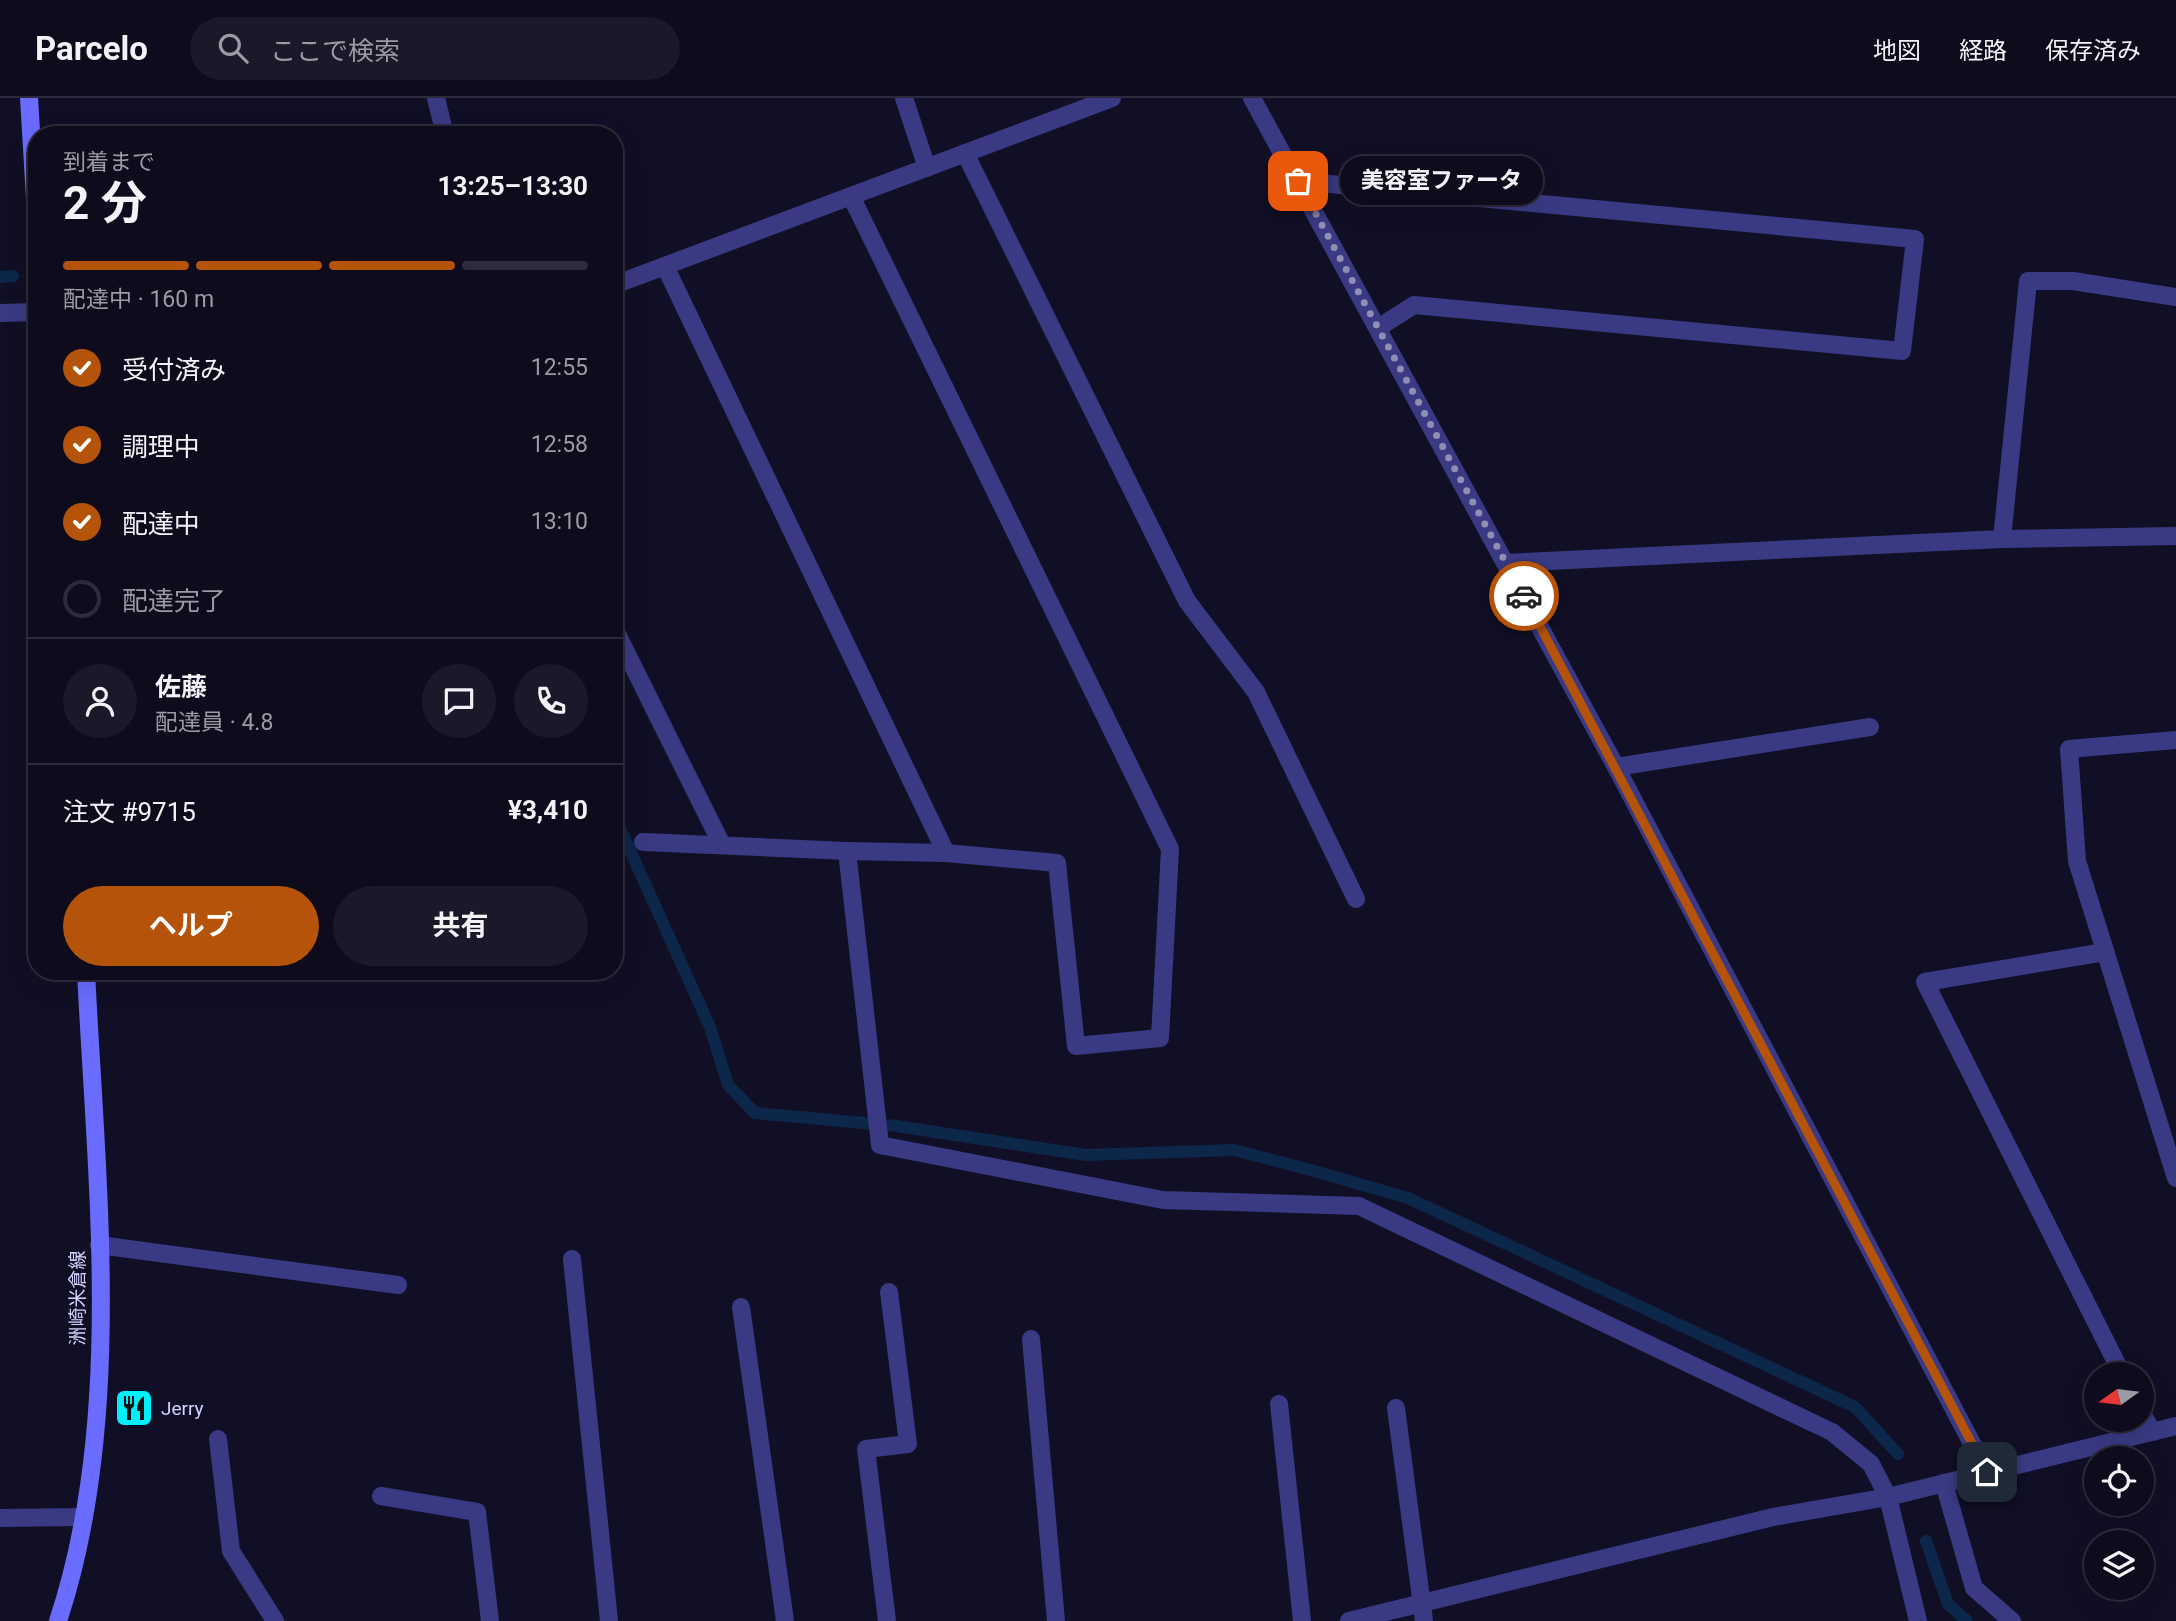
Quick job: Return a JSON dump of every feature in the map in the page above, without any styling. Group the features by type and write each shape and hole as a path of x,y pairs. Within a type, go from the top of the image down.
{"main road":[{"path":"29,98 31,126"},
{"name":"洲崎米倉線","path":"58,1621 84,1517 96,1399 99,1245 86,980"}],"street":[{"path":"436,98 443,126"},
{"path":"904,98 927,167"},
{"path":"623,282 1112,98"},
{"path":"1252,98 1616,766 1987,1472"},
{"path":"965,153 1187,601 1256,692 1356,899"},
{"path":"1298,181 1914,239 1902,351 1414,305 1378,328"},
{"path":"643,842 946,853 1057,863 1076,1046 1160,1038 1170,849 851,196"},
{"path":"666,266 946,853"},
{"path":"2002,539 2028,281 2073,281 2176,297"},
{"path":"0,313 28,312"},
{"path":"1506,563 2002,539 2176,536"},
{"path":"623,646 722,845"},
{"path":"1616,766 1870,727"},
{"path":"2176,740 2069,749 2077,860 2176,1178"},
{"path":"847,851 880,1145 1163,1200 1359,1206 1832,1432 1871,1464 1888,1497 1918,1621"},
{"path":"2105,952 1925,982 2116,1362"},
{"path":"99,1245 398,1285"},
{"path":"572,1259 609,1621"},
{"path":"887,1621 866,1448 908,1444 889,1292"},
{"path":"741,1307 785,1621"},
{"path":"1031,1339 1056,1621"},
{"path":"1279,1404 1302,1621"},
{"path":"1396,1408 1422,1612"},
{"path":"2154,1432 2176,1426"},
{"path":"1349,1621 1422,1612 1773,1517 1888,1497 2152,1432"},
{"path":"218,1439 232,1551 275,1621"},
{"path":"1944,1483 1974,1588 2012,1621"},
{"path":"381,1496 477,1512 489,1621"},
{"path":"0,1518 84,1517"}],"waterway":[{"path":"0,277 13,276"},
{"path":"623,835 710,1027 728,1085 755,1113 896,1126 1086,1155 1234,1150 1408,1198 1855,1407 1898,1454"},
{"path":"1926,1541 1948,1604 1967,1621"}],"way so far":[{"path":"1298,181 1524,596"}],"place":[{"name":"美容室ファータ","path":"1298,181"},
{"name":"Jerry","path":"134,1408"}],"route":[{"path":"1524,596 1987,1472"}]}
